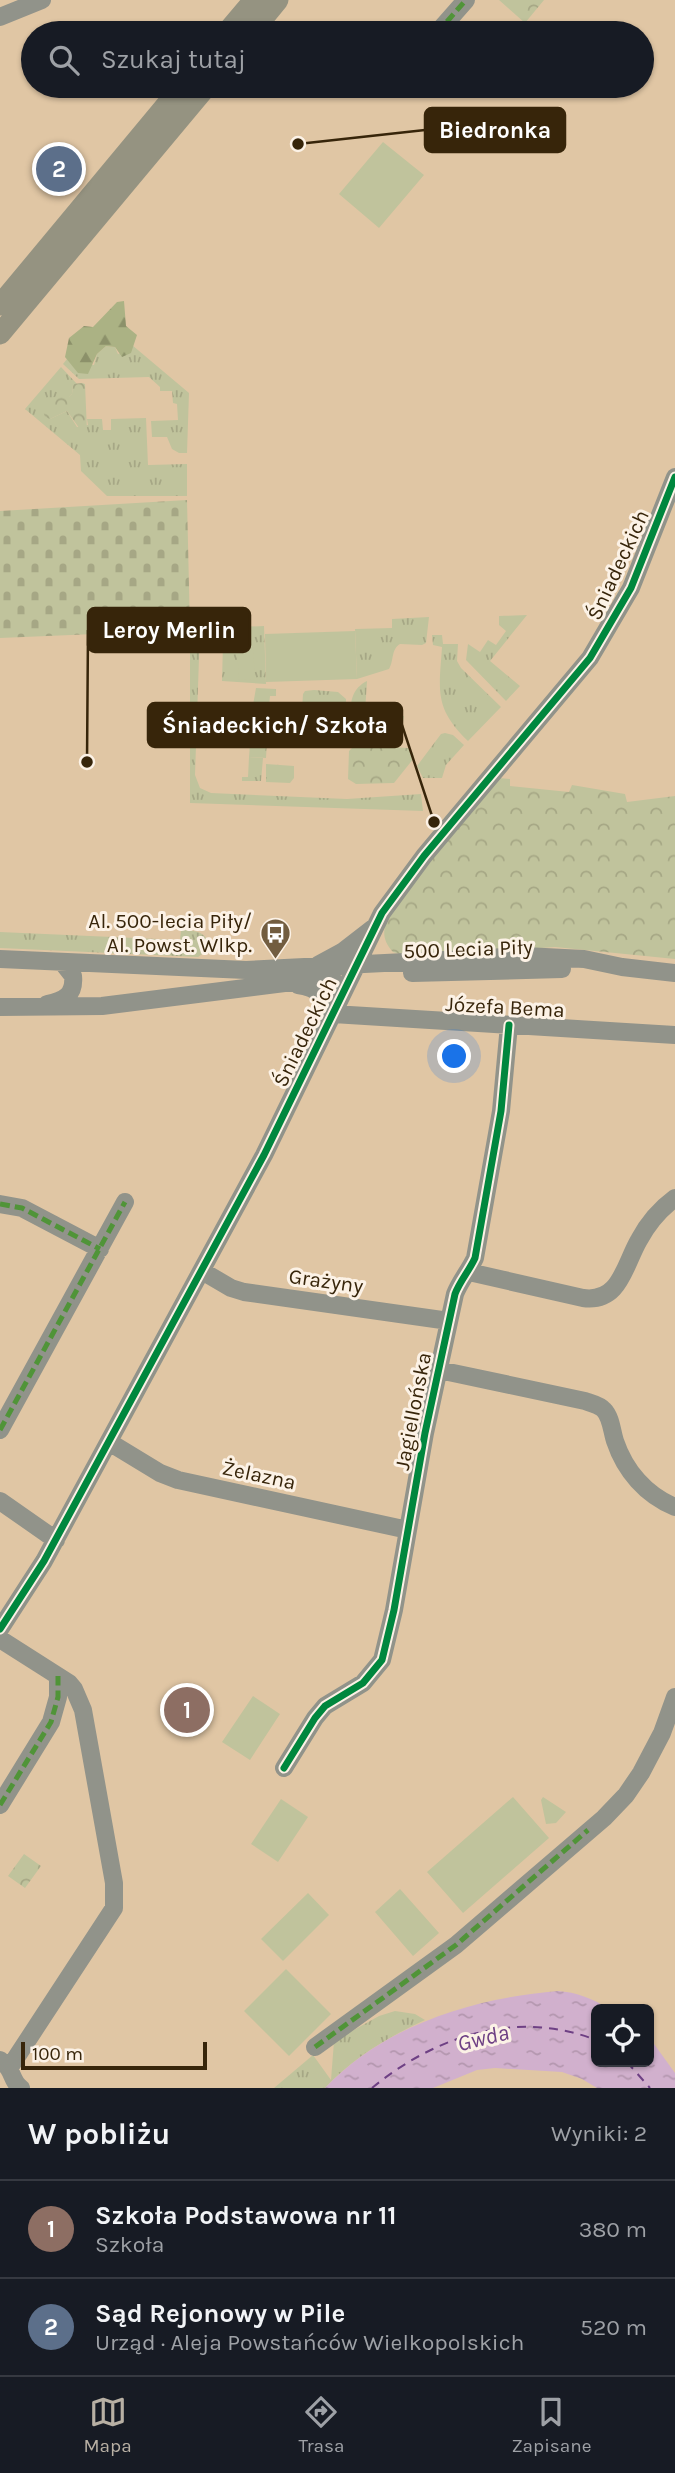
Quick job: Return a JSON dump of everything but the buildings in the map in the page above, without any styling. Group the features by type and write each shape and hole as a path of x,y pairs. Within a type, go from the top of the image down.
{"main road":[{"path":"236,21 254,0"},
{"path":"261,21 278,0"},
{"path":"0,305 172,98"},
{"path":"0,334 197,98"}],"street":[{"path":"0,17 42,0"},
{"path":"448,21 466,0"},
{"name":"Śniadeckich","path":"0,1629 56,1539 264,1156 388,904 424,856 590,658 631,588 675,477"},
{"path":"376,926 377,940 382,949 396,959 406,962"},
{"name":"Śniadeckich","path":"314,967 342,952 376,926"},
{"name":"500 Lecia Piły","path":"0,1007 78,1007 132,1003 406,962 525,956 584,959 622,967 675,973"},
{"name":"500 Lecia Piły","path":"0,959 246,970 314,967 355,971 622,967"},
{"name":"500 Lecia Piły","path":"23,1008 59,1002 70,994 74,985 73,976 62,962"},
{"path":"266,985 297,985 315,989 324,996 333,1014"},
{"name":"Józefa Bema","path":"333,1014 675,1035"},
{"name":"Jagiellońska","path":"284,1768 314,1718 325,1706 363,1683 382,1660 449,1321 458,1285 469,1272 475,1258 498,1131 509,1025"},
{"path":"469,1272 583,1298 599,1299 616,1287 649,1223 675,1198"},
{"path":"0,1430 125,1202"},
{"path":"0,1204 22,1208 100,1248"},
{"name":"Grażyny","path":"202,1271 231,1288 244,1292 449,1321"},
{"path":"439,1370 600,1406 607,1414 619,1451 630,1472 655,1497 675,1507"},
{"name":"Żelazna","path":"109,1442 160,1473 178,1480 408,1530"},
{"path":"0,1502 56,1539"},
{"path":"0,1639 74,1689 83,1710 114,1883 114,1908 5,2064 21,2088"},
{"path":"0,1805 51,1722 58,1697 58,1676"},
{"path":"315,2047 456,1945 616,1807 641,1773 662,1733 675,1697"}],"green space":[{"path":"499,0 544,0 527,21 523,21"},
{"path":"383,142 424,175 379,228 339,194"},
{"path":"124,301 126,326 137,335 131,353 122,357 115,347 106,346 97,354 88,374 78,373 65,357 69,338 84,326 93,327 117,302"},
{"path":"132,345 189,393 187,453 172,449 167,437 152,437 151,421 178,420 177,404 173,403 172,391 160,391 160,387 149,377 79,379 63,364 67,359 70,362 94,365 97,354 106,346 115,347 118,354 132,349"},
{"path":"61,367 77,384 73,385 72,394 50,419 67,411 77,427 88,425 87,419 102,419 103,430 111,430 111,419 146,418 148,465 187,464 187,496 107,496 81,471 80,455 25,409"},
{"path":"73,384 85,384 87,431 82,432 67,411 50,419 45,417 43,411 51,400 64,394 69,397"},
{"path":"187,500 190,630 0,638 0,511"},
{"path":"527,615 490,661 520,686 506,701 466,660 468,644 480,652 488,640 496,645 506,631 499,625 499,616"},
{"path":"429,617 426,643 400,644 395,649 389,669 357,679 355,629 392,628 392,619"},
{"path":"264,626 266,684 222,681 223,642 211,641 211,628"},
{"path":"200,629 195,775 200,788 211,793 347,799 421,794 423,811 190,803 190,630"},
{"path":"355,631 357,679 266,682 265,634"},
{"path":"432,635 442,635 443,644 458,644 457,661 461,668 501,707 468,741 449,719 444,708 440,687 442,647 433,645"},
{"path":"253,647 255,679 239,680 237,648"},
{"path":"367,681 365,712 404,716 401,733 359,732 351,725 354,694"},
{"path":"256,688 276,689 276,696 270,696 269,706 253,705"},
{"path":"305,691 338,692 346,699 344,723 312,723 312,727 301,726 303,694"},
{"path":"253,705 269,706 266,758 249,757"},
{"path":"441,734 453,735 464,745 446,765 442,778 423,778 417,766"},
{"path":"355,745 408,748 414,758 394,783 356,784 348,779 349,751"},
{"path":"249,757 263,758 261,781 242,781 242,777 248,777"},
{"path":"266,764 294,766 294,778 290,783 266,782"},
{"path":"499,778 510,779 510,786 569,792 572,785 625,794 627,802 675,796 675,959 555,947 410,957 393,952 384,933 387,920 398,901"},
{"path":"181,930 202,934 209,946 209,952 198,957 0,948 0,932 180,940"},
{"path":"253,1696 280,1714 250,1760 222,1742"},
{"path":"513,1797 549,1838 463,1913 427,1872"},
{"path":"543,1797 566,1812 556,1823 546,1824 541,1800"},
{"path":"281,1799 308,1817 278,1862 251,1844"},
{"path":"24,1854 41,1866 25,1888 8,1876"},
{"path":"400,1889 439,1933 413,1956 375,1912"},
{"path":"308,1893 329,1915 283,1961 261,1939"},
{"path":"286,1969 331,2014 289,2056 244,2011"},
{"path":"395,2011 415,2014 425,2020 372,2049 347,2067 325,2088 274,2088 313,2055 331,2080 334,2041 379,2016"}],"water":[{"name":"Gwda","path":"558,1991 585,1997 600,2004 591,2004 591,2067 654,2067 654,2044 675,2073 675,2088 597,2088 562,2072 495,2068 477,2070 433,2088 325,2088 375,2047 403,2031 463,2008"}],"ferry route":[{"path":"372,2088 422,2054 478,2033 537,2027 566,2031 591,2038"},
{"path":"631,2067 650,2088"}],"marked path":[{"path":"448,21 466,0"},
{"path":"0,1430 125,1202"},
{"path":"0,1204 22,1208 100,1249"},
{"path":"0,1805 51,1722 58,1697 58,1676"},
{"path":"315,2047 456,1945 588,1830"}],"cycle path":[{"path":"0,1629 44,1561 264,1155 382,913 424,856 590,658 631,588 675,477"},
{"path":"284,1768 325,1706 363,1683 382,1660 394,1610 425,1433 455,1294 475,1258 501,1111 509,1025"}],"place":[{"name":"Biedronka","path":"298,144"},
{"name":"Sąd Rejonowy w Pile","path":"59,169"},
{"name":"Leroy Merlin","path":"87,762"},
{"name":"Śniadeckich/ Szkoła","path":"434,822"},
{"name":"Al. 500-lecia Piły/ Al. Powst. Wlkp.","path":"275,960"},
{"name":"Szkoła Podstawowa nr 11","path":"187,1710"}]}
